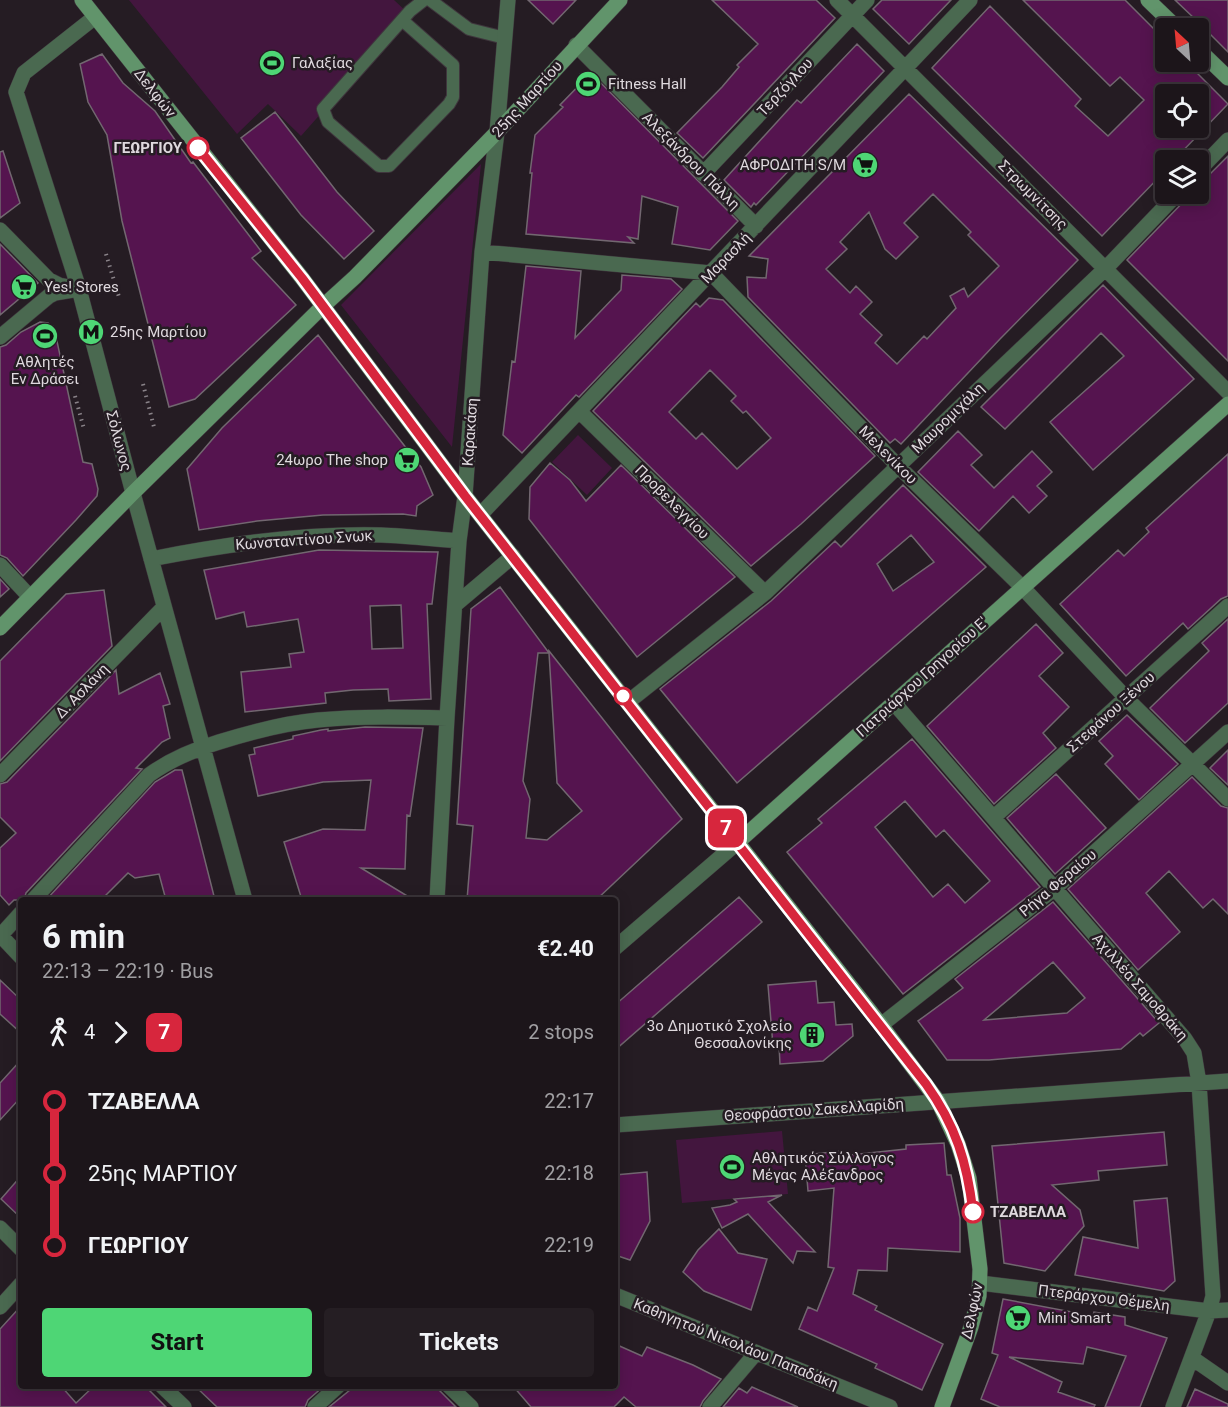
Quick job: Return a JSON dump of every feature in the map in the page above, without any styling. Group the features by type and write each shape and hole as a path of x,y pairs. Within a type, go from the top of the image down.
{"main road":[{"name":"Δελφών","path":"82,0 302,278 465,496 881,1024 938,1101 966,1166 975,1223 980,1283 971,1327 942,1407"},
{"name":"25ης Μαρτίου","path":"0,628 133,493 355,277 497,132 620,0"},
{"path":"1148,0 1167,18"},
{"path":"1209,60 1228,78"},
{"name":"Πατριάρχου Γρηγορίου Ε'","path":"738,842 1228,404"}],"street":[{"name":"Καρακάση","path":"437,897 459,541 465,496 482,252 497,132 508,0"},
{"name":"Στρωμνίτσης","path":"837,0 1228,392"},
{"name":"Τερζόγλου","path":"703,174 867,0"},
{"name":"Μαρασλή","path":"480,514 970,0"},
{"name":"Σόλωνος","path":"95,17 24,73 16,92 79,289 244,897"},
{"name":"Αλεξάνδρου Πάλλη","path":"576,45 756,226"},
{"path":"1209,160 1228,140"},
{"name":"Μαυρομιχάλη","path":"628,702 765,593 1106,268 1167,204"},
{"path":"0,230 49,280 59,285 79,289"},
{"path":"482,252 711,273"},
{"name":"Μελενίκου","path":"711,273 898,466 1023,588 1126,698 1228,799"},
{"path":"0,337 55,293 79,289"},
{"name":"Προβελεγγίου","path":"579,411 765,593"},
{"name":"Κωνσταντίνου Σνωκ","path":"151,558 236,544 347,536 382,535 459,541"},
{"path":"455,604 513,556"},
{"path":"0,565 30,597"},
{"name":"Στεφάνου Ξένου","path":"994,817 1228,606"},
{"name":"Δ. Ασλάνη","path":"0,775 164,607"},
{"name":"Αχιλλέα Σαμοθράκη","path":"894,703 1190,1046 1196,1061 1214,1285 1209,1311 1173,1407"},
{"path":"36,897 149,775 164,763 203,747 248,733 316,720 376,717 447,718"},
{"name":"Ρήγα Φεραίου","path":"881,1024 1055,888 1228,732"},
{"name":"Πατριάρχου Γρηγορίου Ε'","path":"618,945 738,842"},
{"path":"18,916 0,936 18,954"},
{"name":"Θεοφράστου Σακελλαρίδη","path":"618,1125 1228,1081"},
{"path":"0,1228 18,1245"},
{"name":"Πτεράρχου Θέμελη","path":"980,1283 1209,1311 1228,1310"},
{"path":"0,1307 18,1287"},
{"name":"Καθηγητού Νικολάου Παπαδάκη","path":"618,1296 890,1407"},
{"path":"710,1407 756,1353"},
{"path":"1192,1359 1228,1383"},
{"path":"165,1389 184,1407"},
{"path":"315,1407 335,1389"},
{"path":"452,1389 471,1407"}],"lane":[{"path":"402,20 453,64 453,97 450,104 389,166 379,166 328,122 323,109 402,20 424,0"},
{"path":"430,0 469,28 486,35 505,38"}],"path":[{"path":"106,254 119,297"},
{"path":"143,384 154,428"},
{"path":"75,396 84,429"}],"shaded area":[{"name":"Γαλαξίας","path":"129,0 394,0 409,14 301,136 268,104 237,134"},
{"path":"481,164 452,447 341,305"},
{"path":"578,435 612,468 587,495 552,462"},
{"name":"Αθλητικός Σύλλογος Μέγας Αλέξανδρος","path":"782,1131 788,1194 682,1203 676,1140"}],"building":[{"path":"528,0 576,0 553,24"},
{"path":"712,0 816,0 835,18 703,158 677,133 722,87 739,67 737,65 758,44"},
{"path":"882,0 951,0 909,44 873,9"},
{"path":"1023,0 1125,0 1155,30 1155,72 1196,72 1208,84 1155,84 1155,138 1195,138 1184,150 1155,150 1155,181 1102,236 932,68 990,6 1081,99 1075,106 1108,136 1144,100 1120,77 1110,86"},
{"path":"1175,0 1228,0 1228,52 1209,33 1209,18 1194,18"},
{"path":"857,44 884,71 756,205 754,203 751,207 724,180 797,100 801,103"},
{"path":"102,54 123,83 155,111 191,163 193,162 261,251 252,258 296,305 195,399 169,407 122,221 107,135 88,102 80,64"},
{"path":"591,73 738,221 710,250 672,244 678,207 642,196 638,239 628,237 634,243 526,234 535,135 563,107 560,105"},
{"path":"1209,85 1228,104 1209,124"},
{"path":"909,94 1078,260 901,444 895,439 890,443 748,297 747,277 766,278 768,259 749,256","holes":["933,194 971,232 968,235 999,266 968,297 964,288 950,296 956,308 927,339 924,336 897,364 875,343 882,335 860,314 872,302 856,286 850,293 826,269 847,249 840,242 869,212 885,249 896,259 918,237 904,223"]},
{"path":"275,112 337,192 374,231 344,259 301,215 241,138"},
{"path":"3,151 20,203 0,218 0,152"},
{"path":"1228,156 1228,361 1127,260 1181,204 1209,204 1209,175"},
{"path":"0,244 38,283 0,315"},
{"path":"526,266 581,271 575,338 621,290 622,275 671,279 682,289 579,397 576,395 522,453 503,435 512,361 515,362"},
{"path":"1103,285 1194,379 1093,470 1050,422 1124,356 1101,333 1005,429 981,407"},
{"path":"709,298 723,300 875,456 751,566 593,411 696,303 700,307","holes":["710,370 736,396 731,401 743,413 746,411 771,438 737,469 702,433 696,439 669,412"]},
{"path":"40,322 48,323 55,332 83,462 92,464 98,489 97,496 23,576 7,558 0,555 0,347"},
{"path":"318,335 421,467 433,495 417,506 416,516 403,514 323,515 257,521 199,530 187,469 222,428"},
{"path":"958,431 982,455 971,465 994,488 1032,451 1052,472 1037,486 1047,496 1029,513 1013,496 979,531 918,472"},
{"path":"1228,454 1228,596 1221,599 1188,629 1183,623 1126,676 1060,604 1118,550 1124,556 1149,532 1146,528"},
{"path":"550,463 570,480 586,501 621,465 735,577 637,657 529,519 530,487"},
{"path":"903,485 986,567 737,783 660,689 771,601 835,541 841,547","holes":["911,535 934,562 893,591 877,564"]},
{"path":"319,550 438,552 432,604 427,604 431,699 389,701 388,689 353,690 325,693 326,703 245,712 241,672 291,667 289,654 304,652 298,619 247,627 244,612 216,619 204,570","holes":["401,605 403,648 372,649 370,606"]},
{"path":"0,579 9,589 0,597"},
{"path":"500,587 549,653 549,651 682,819 599,897 467,897 473,826 457,824 471,609","holes":["538,653 549,653 557,783 582,811 547,840 526,838 530,799 523,781"]},
{"path":"104,590 112,646 0,761 0,661 66,594"},
{"path":"1228,619 1228,703 1185,743 1150,708 1209,651 1202,643"},
{"path":"1036,624 1063,653 1039,676 1069,707 1043,733 1056,748 994,804 927,726"},
{"path":"116,670 119,694 160,673 170,704 163,706 170,738 162,742 136,768 142,769 26,893 25,897 18,897 18,900 14,900 9,905 0,895 0,848 16,833 0,817 0,784 7,782"},
{"path":"1127,715 1178,764 1139,800 1105,764 1113,756 1099,741"},
{"path":"365,727 423,728 410,816 407,815 405,869 361,868 409,897 301,897 284,842 323,829 365,830 371,780 323,782 258,796 249,755 255,754 254,748 293,739 293,736 328,729 328,731"},
{"path":"912,739 1040,887 903,994 787,852 822,823 818,819","holes":["905,801 936,837 944,830 990,881 965,903 948,884 933,897 875,827"]},
{"path":"1228,750 1228,785 1210,768"},
{"path":"175,770 182,770 214,897 165,897 159,874 135,878 128,873 104,897 49,897 155,782"},
{"path":"1056,774 1106,828 1055,874 1007,818"},
{"path":"1192,777 1221,806 1228,808 1228,914 1213,899 1203,908 1169,871 1146,893 1180,932 1138,970 1068,889"},
{"path":"739,897 762,922 618,1047 618,1002"},
{"path":"1053,902 1159,1023 1143,1036 1140,1033 1121,1049 989,1060 947,1060 918,1021 963,988 955,979","holes":["1053,962 1085,998 1067,1013 984,1020"]},
{"path":"0,980 18,997 18,1030 0,1014"},
{"name":"3ο Δημοτικό Σχολείο Θεσσαλονίκης","path":"816,981 818,1003 834,1002 836,1025 852,1024 853,1036 823,1061 780,1064 779,1045 773,1046 768,985"},
{"path":"18,1063 18,1100 0,1120 0,1083"},
{"path":"1164,1132 1167,1165 1098,1171 1099,1180 1052,1185 1080,1210 1084,1226 1045,1271 1004,1263 992,1146"},
{"path":"944,1143 947,1175 951,1175 960,1218 960,1252 888,1248 887,1271 858,1270 853,1294 877,1306 875,1310 943,1344 922,1390 875,1368 877,1364 799,1329 808,1307 817,1311 834,1268 828,1267 834,1188 808,1191 805,1155 841,1151 841,1156 906,1149 906,1145"},
{"path":"647,1172 650,1221 630,1260 618,1256 618,1175"},
{"path":"18,1179 18,1215 1,1199"},
{"path":"782,1195 768,1202 815,1252 797,1251 793,1263 748,1214 722,1228 712,1208 737,1202 734,1199"},
{"path":"1167,1198 1175,1281 1164,1291 1075,1275 1083,1237 1138,1248 1134,1201"},
{"path":"719,1229 738,1253 767,1259 751,1310 704,1291 683,1272 698,1250"},
{"path":"1003,1299 1093,1316 1094,1312 1125,1317 1125,1325 1167,1338 1140,1407 1105,1407 1126,1356 1087,1347 1083,1364 1009,1357 1062,1382 1058,1392 1095,1405 1094,1407 1000,1407 981,1399 998,1355 992,1353"},
{"path":"18,1309 18,1389 64,1389 76,1403 91,1389 148,1389 166,1407 0,1407 0,1329"},
{"path":"618,1345 642,1356 647,1347 721,1379 700,1407 636,1407 624,1397 614,1407 531,1407 516,1389 618,1389"},
{"path":"752,1387 798,1407 723,1407 739,1388 747,1393"},
{"path":"198,1389 321,1389 308,1400 305,1407 217,1407"},
{"path":"351,1389 438,1389 456,1407 329,1407"},
{"path":"1195,1389 1228,1404 1228,1407 1187,1407"}],"bus line":[{"name":"7","path":"198,148 302,278 465,496 926,1084 945,1114 962,1153 969,1178 973,1212"}],"place":[{"name":"Γαλαξίας","path":"272,63"},
{"name":"Fitness Hall","path":"588,84"},
{"name":"ΓΕΩΡΓΙΟΥ","path":"198,148"},
{"name":"ΑΦΡΟΔΙΤΗ S/M","path":"865,165"},
{"name":"Yes! Stores","path":"24,287"},
{"name":"25ης Μαρτίου","path":"91,332"},
{"name":"Αθλητές Εν Δράσει","path":"45,336"},
{"name":"24ωρο The shop","path":"407,460"},
{"name":"3ο Δημοτικό Σχολείο Θεσσαλονίκης","path":"812,1035"},
{"name":"Αθλητικός Σύλλογος Μέγας Αλέξανδρος","path":"732,1167"},
{"name":"ΤΖΑΒΕΛΛΑ","path":"973,1212"},
{"name":"Mini Smart","path":"1018,1318"}]}
